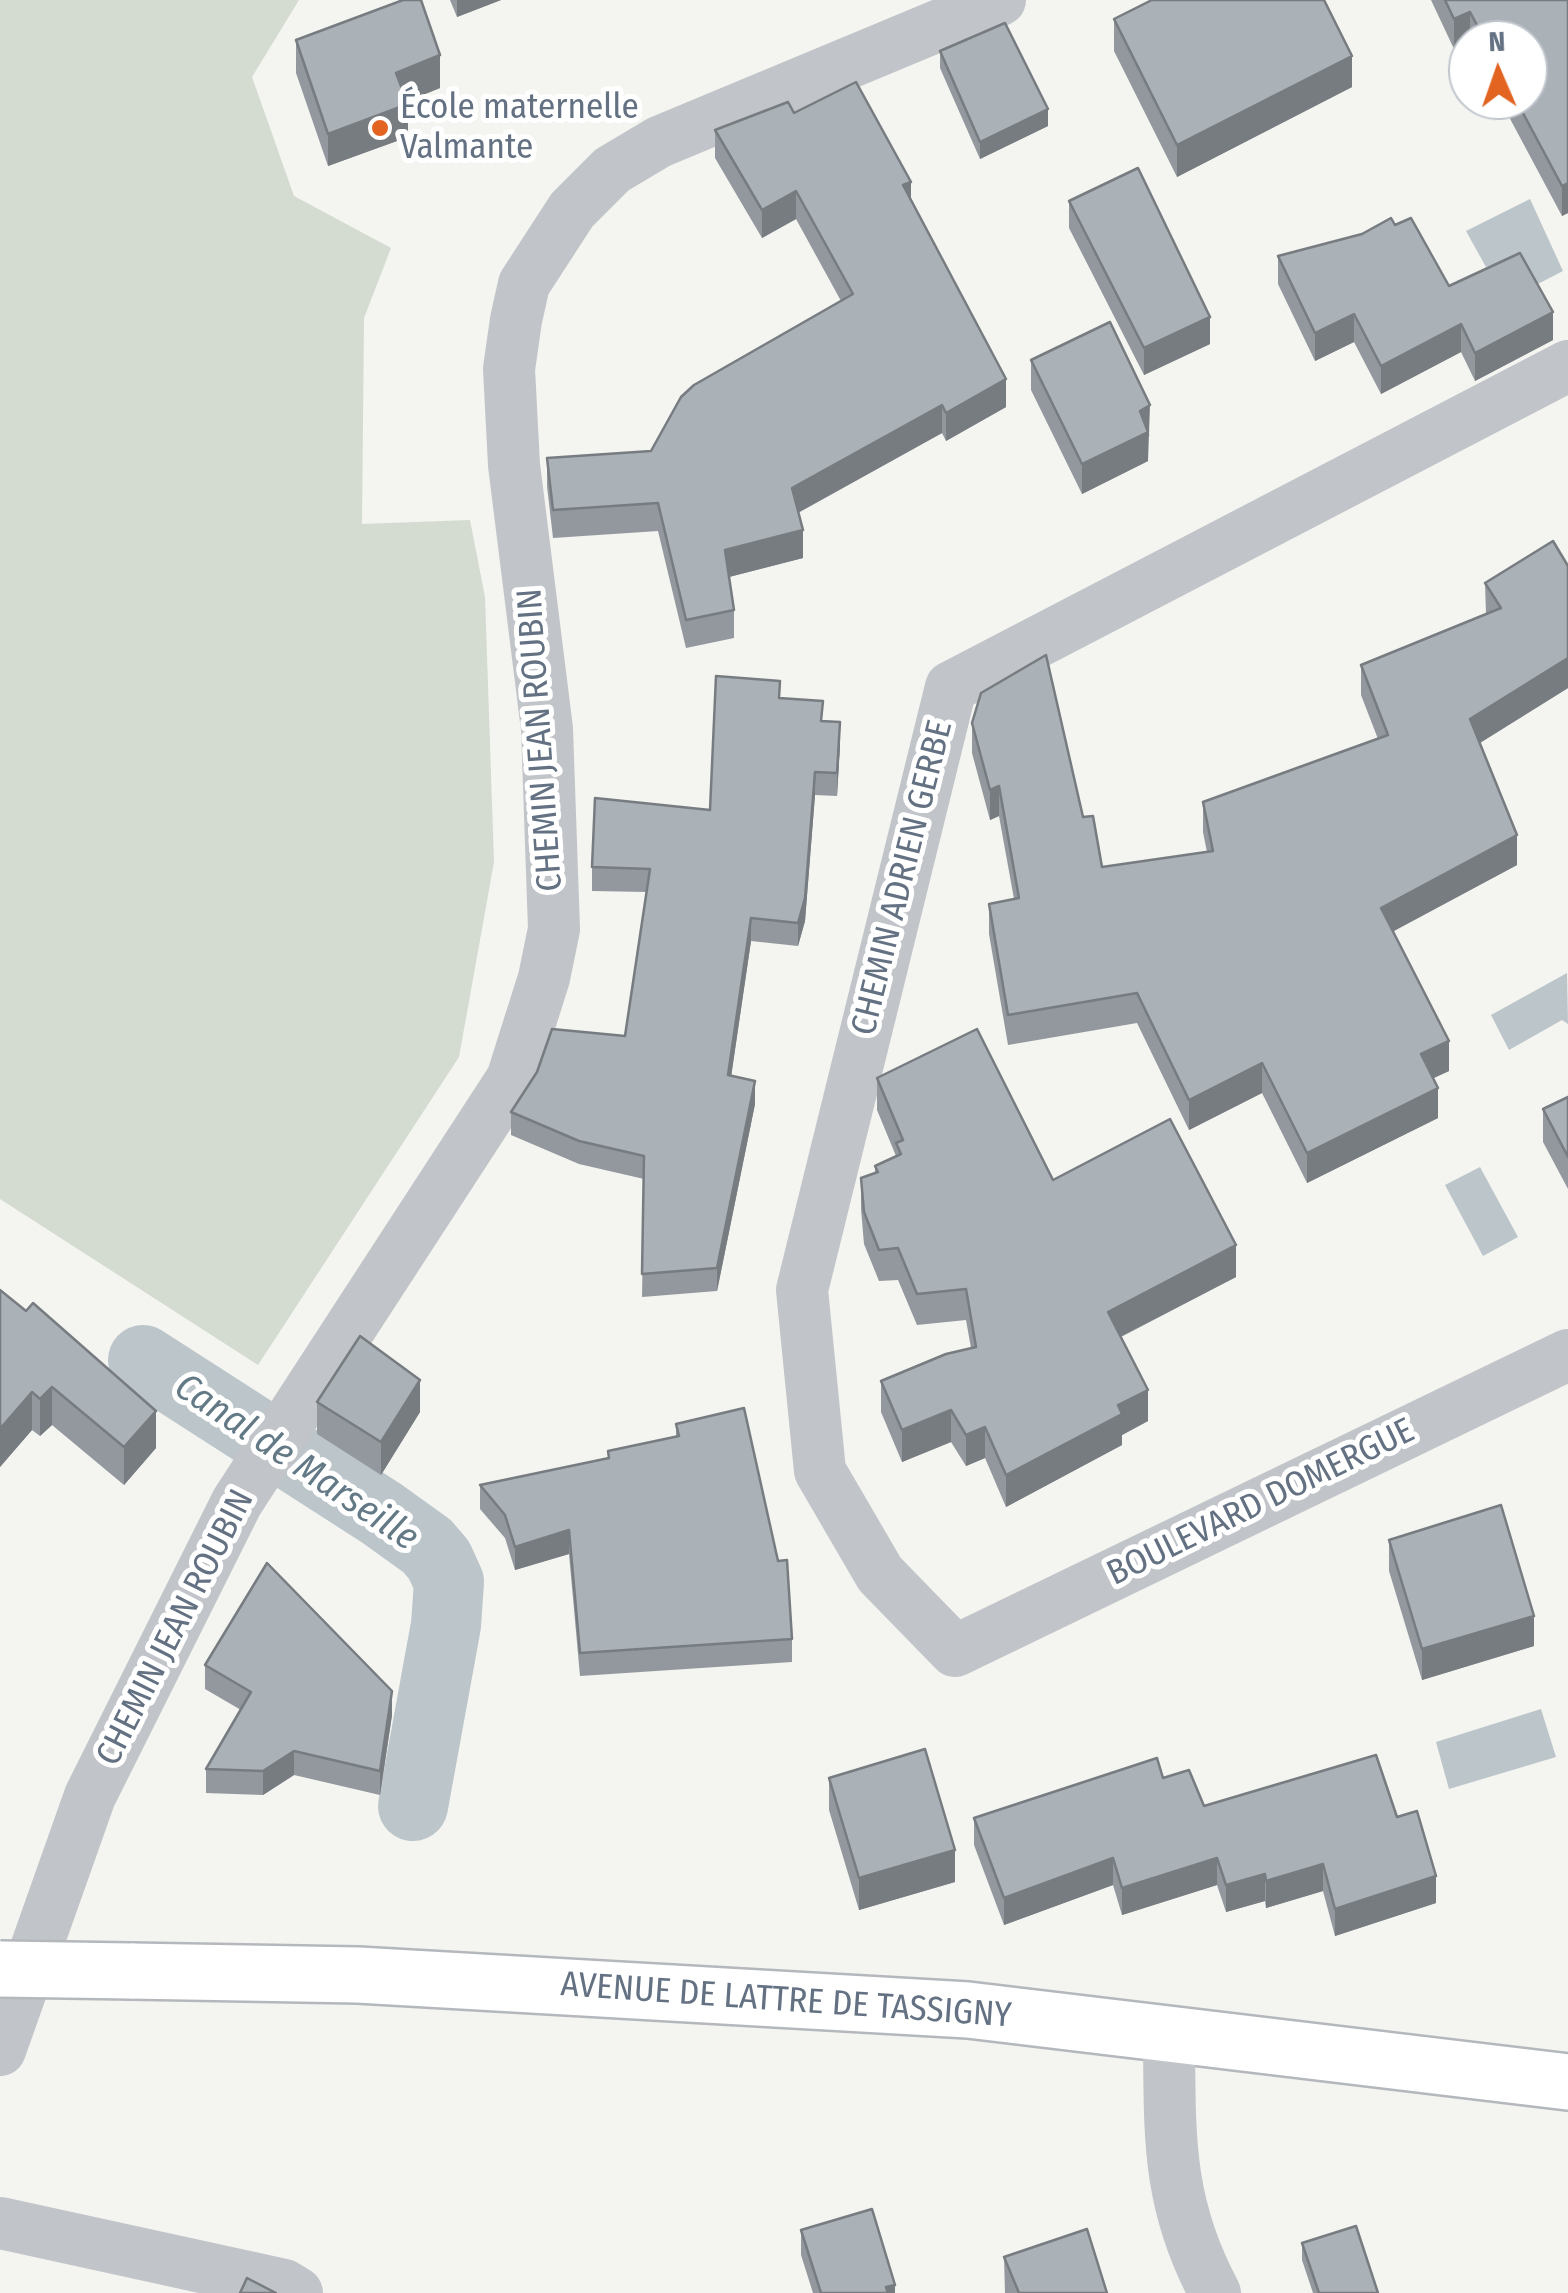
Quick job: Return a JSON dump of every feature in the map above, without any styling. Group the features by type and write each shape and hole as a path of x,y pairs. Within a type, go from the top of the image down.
{"main road":[{"name":"AVENUE DE LATTRE DE TASSIGNY","path":"0,1969 358,1975 948,2009 1568,2082"}],"street":[{"name":"CHEMIN JEAN ROUBIN","path":"0,2050 90,1796 160,1650 237,1502 512,1079 544,978 554,929 547,728 514,465 508,368 524,284 572,210 612,170 755,98 1000,0"},
{"name":"CHEMIN ADRIEN GERBE","path":"955,1651 880,1574 820,1471 802,1290 951,687 1568,366"},
{"name":"BOULEVARD DOMERGUE","path":"955,1651 1568,1355"},
{"path":"1169,2034 1177,2204 1192,2250 1215,2293"},
{"path":"0,2223 284,2285 297,2293"}],"shaded area":[{"path":"0,0 299,0 252,77 294,196 391,248 364,318 362,524 470,520 485,597 494,862 459,1057 258,1365 0,1199"},
{"path":"1530,199 1563,271 1530,288 1505,260 1486,267 1466,231"},
{"path":"1567,973 1568,1024 1562,1020 1509,1050 1491,1015"},
{"path":"1480,1167 1518,1237 1483,1256 1445,1185"},
{"path":"1541,1709 1556,1757 1449,1789 1436,1742"}],"building":[{"path":"403,0 421,0 440,55 396,73 408,104 328,134 296,40"},
{"path":"1152,0 1324,0 1352,56 1177,145 1114,19"},
{"path":"1445,0 1568,0 1568,183 1562,186 1527,120 1548,120 1548,20 1474,20 1470,12 1454,19"},
{"path":"1005,23 1048,109 980,142 940,51"},
{"path":"856,82 911,182 903,185 1006,379 946,413 942,405 792,488 803,530 725,550 734,610 686,620 658,503 553,510 547,458 651,451 681,397 694,385 853,294 796,191 762,210 715,130 788,102 794,113"},
{"path":"1138,168 1210,317 1144,348 1069,201"},
{"path":"1391,218 1395,225 1411,218 1449,286 1520,253 1553,312 1475,353 1461,324 1381,366 1354,314 1315,333 1278,256 1362,234"},
{"path":"1110,322 1150,405 1140,411 1148,432 1082,464 1031,360"},
{"path":"1553,541 1568,566 1568,658 1470,719 1517,835 1381,908 1449,1041 1421,1054 1438,1088 1307,1153 1262,1063 1189,1100 1137,993 1008,1015 989,904 1019,898 999,786 990,790 972,723 981,693 1046,655 1083,817 1093,816 1102,867 1213,851 1203,802 1388,735 1361,665 1501,608 1485,583"},
{"path":"716,676 780,681 779,698 823,701 821,721 840,722 837,773 815,772 805,898 798,923 751,918 728,1075 755,1081 717,1268 642,1274 644,1156 579,1141 511,1112 537,1072 552,1029 625,1036 650,869 592,867 595,798 710,810"},
{"path":"977,1029 1053,1180 1170,1119 1236,1245 1108,1312 1148,1390 1118,1405 1122,1414 1006,1475 985,1427 966,1435 951,1410 902,1430 881,1381 946,1354 976,1347 966,1289 917,1294 898,1248 879,1250 864,1212 861,1178 878,1172 875,1166 901,1154 896,1143 903,1140 877,1078"},
{"path":"1568,1097 1568,1157 1543,1109"},
{"path":"0,1290 26,1311 33,1303 156,1411 124,1447 52,1387 40,1399 32,1392 0,1429"},
{"path":"360,1336 420,1380 381,1442 317,1402"},
{"path":"744,1408 778,1561 787,1560 792,1639 580,1653 569,1530 515,1547 505,1515 480,1485 609,1458 608,1451 679,1436 676,1424"},
{"path":"1501,1505 1534,1616 1422,1649 1389,1540"},
{"path":"267,1563 392,1691 380,1771 294,1751 263,1771 206,1769 251,1692 205,1665"},
{"path":"925,1749 955,1850 859,1878 829,1778"},
{"path":"1376,1755 1397,1817 1417,1811 1436,1876 1335,1909 1323,1864 1266,1881 1265,1874 1226,1885 1217,1858 1122,1888 1113,1858 1004,1898 974,1818 1157,1758 1163,1778 1189,1770 1204,1806"},
{"path":"872,2209 895,2285 886,2287 888,2293 821,2293 801,2230"},
{"path":"1356,2226 1378,2293 1319,2293 1302,2243"},
{"path":"1087,2229 1107,2293 1019,2293 1004,2257"},
{"path":"247,2278 276,2293 240,2293"}],"waterway":[{"name":"Canal de Marseille","path":"143,1360 381,1513 427,1546 439,1560 449,1582 446,1625 413,1806"}],"place":[{"name":"École maternelle Valmante","path":"380,128"}]}
